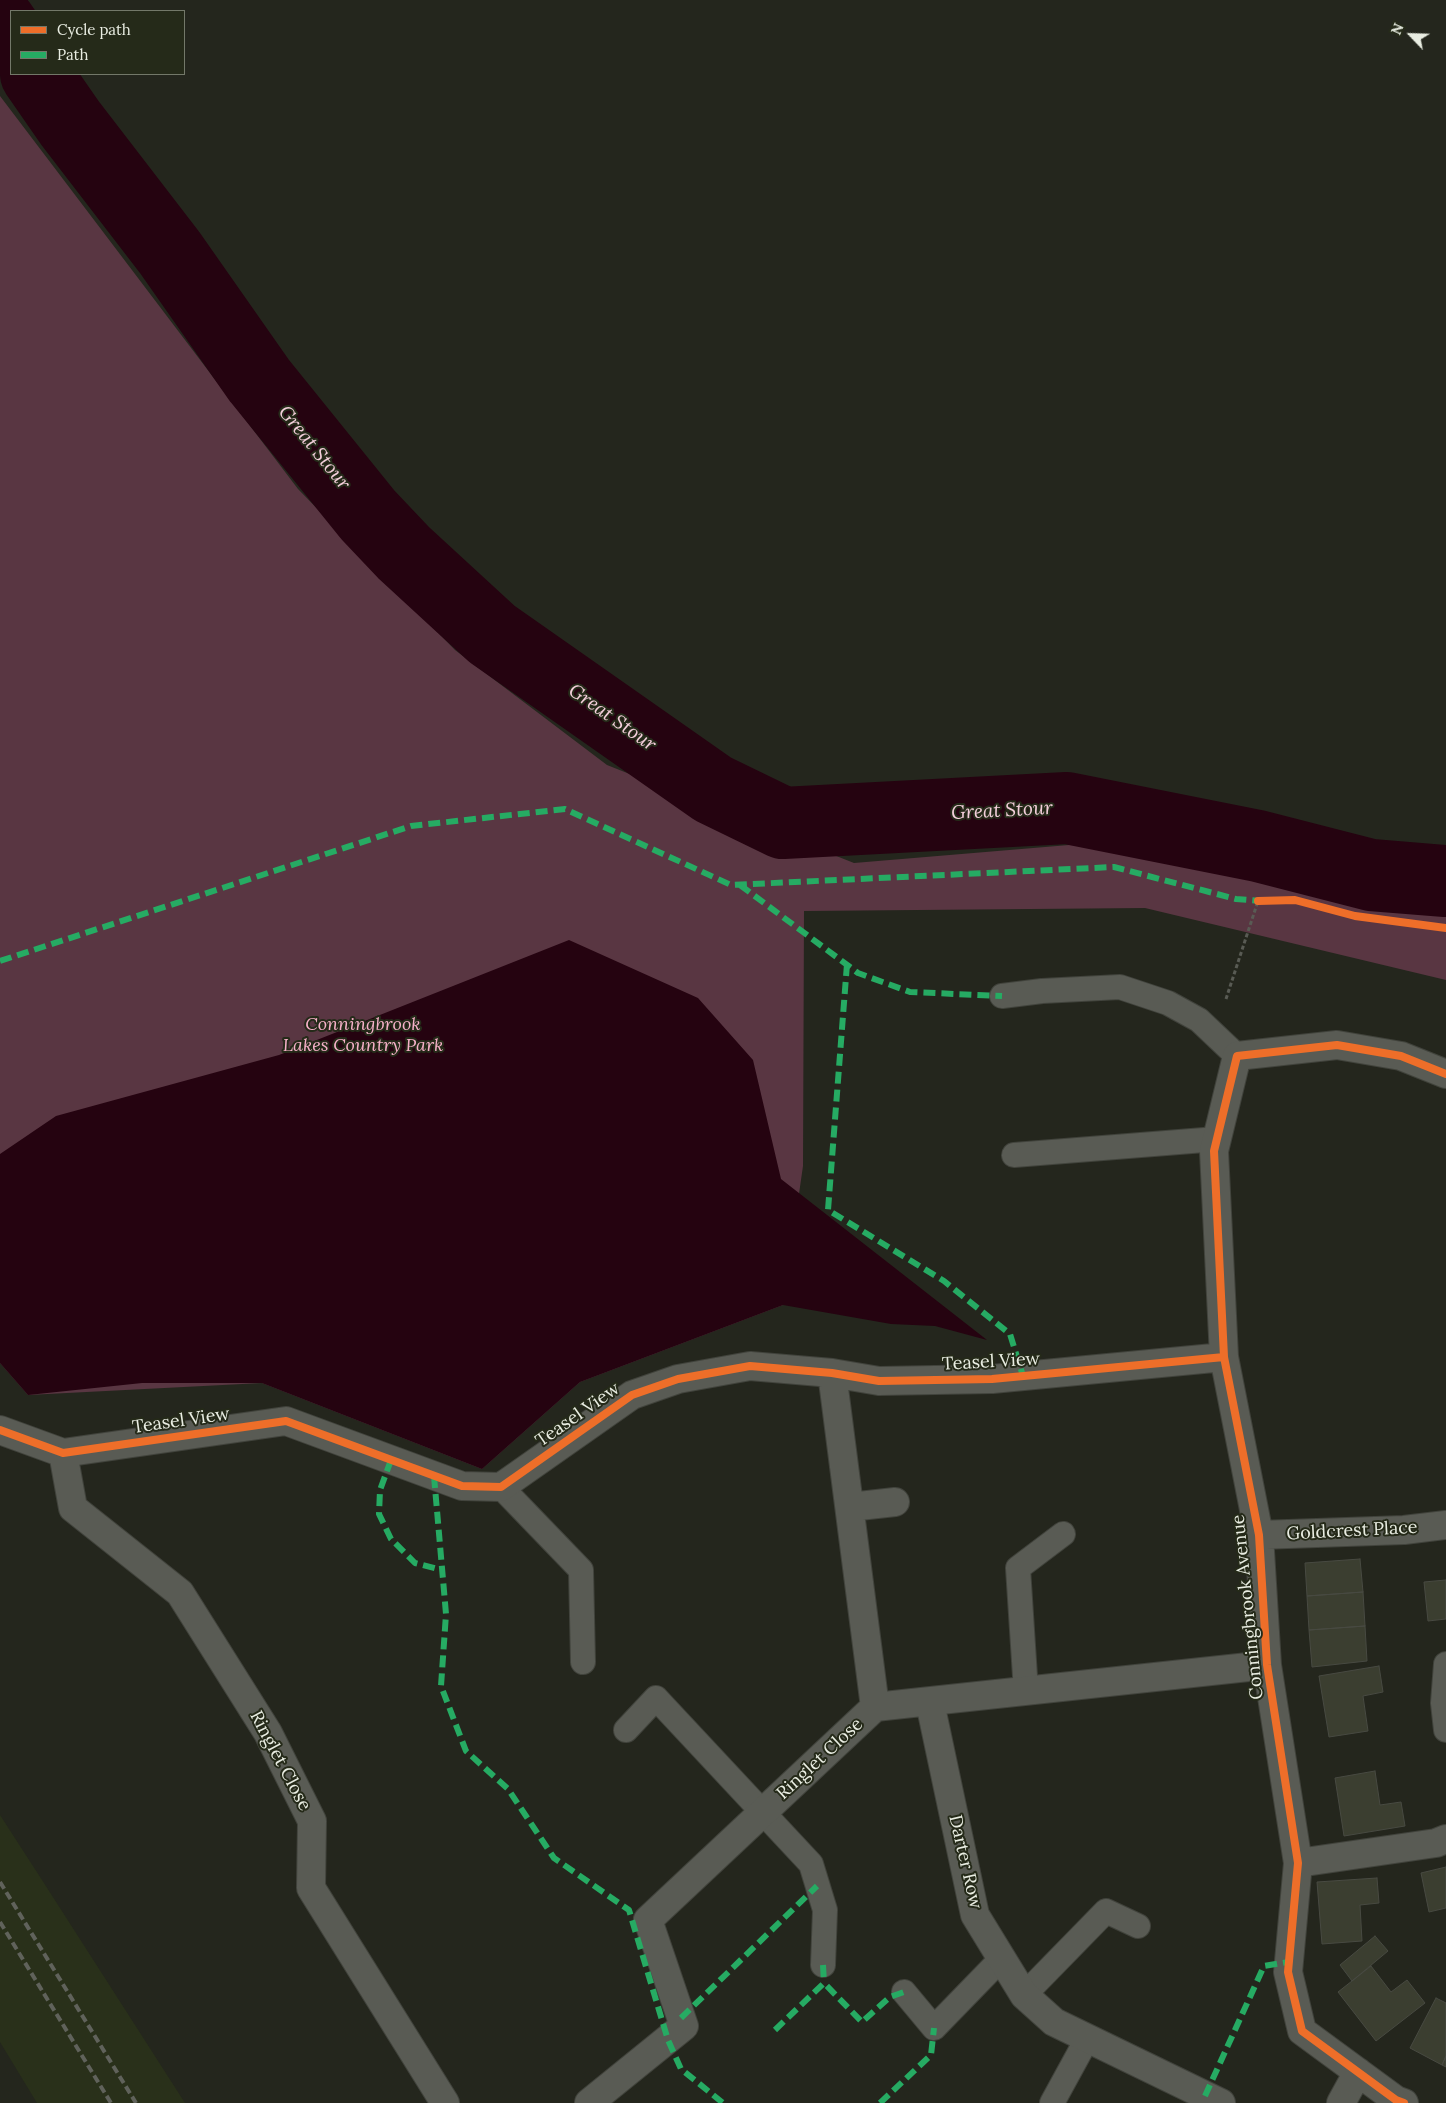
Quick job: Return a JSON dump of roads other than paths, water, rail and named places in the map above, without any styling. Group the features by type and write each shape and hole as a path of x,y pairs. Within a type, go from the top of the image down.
{"street":[{"path":"1236,1056 1337,1046 1401,1056 1446,1074"},
{"name":"Conningbrook Avenue","path":"1236,1056 1214,1151 1224,1357 1259,1535 1267,1665 1298,1864 1288,1972 1302,2031 1396,2100 1404,2103"},
{"name":"Teasel View","path":"0,1430 63,1453 286,1421 462,1486 501,1487 632,1395 678,1379 750,1366 832,1373 879,1381 992,1379 1224,1357"},
{"path":"832,1373 876,1707"},
{"name":"Ringlet Close","path":"63,1453 73,1508 180,1593 268,1733 312,1821 311,1888 445,2103"},
{"path":"850,1507 895,1502"},
{"name":"Goldcrest Place","path":"1259,1535 1404,1530 1446,1525"},
{"name":"Ringlet Close","path":"589,2103 684,2026 648,1920 876,1707 930,1703 1267,1665"},
{"name":"Darter Row","path":"930,1703 975,1915 1024,1995 1054,2022 1221,2103"},
{"path":"1298,1864 1436,1843 1446,1839"},
{"path":"1341,2103 1358,2072"}],"lane":[{"path":"1002,996 1042,990 1120,987 1168,1003 1199,1020 1236,1056"},
{"path":"1014,1155 1217,1140"},
{"path":"501,1487 581,1570 583,1662"},
{"path":"1026,1692 1018,1568 1063,1534"},
{"path":"1446,1664 1442,1703 1446,1730"},
{"path":"626,1730 656,1698 811,1864 825,1910 823,1965"},
{"path":"1024,1995 1106,1911 1138,1926"},
{"path":"904,1992 934,2028 1002,1958"},
{"path":"1052,2103 1087,2039"}],"waterway":[{"name":"Great Stour","path":"0,23 10,38"},
{"name":"Great Stour","path":"37,75 70,123 170,253 259,380 368,515 404,553 492,634 713,789 783,823 1067,808 1258,846 1371,875 1446,881"}],"railway":[{"path":"0,1882 136,2103"},
{"path":"0,1922 111,2103"}],"park label":[{"name":"Conningbrook Lakes Country Park","path":"363,1035"}]}
